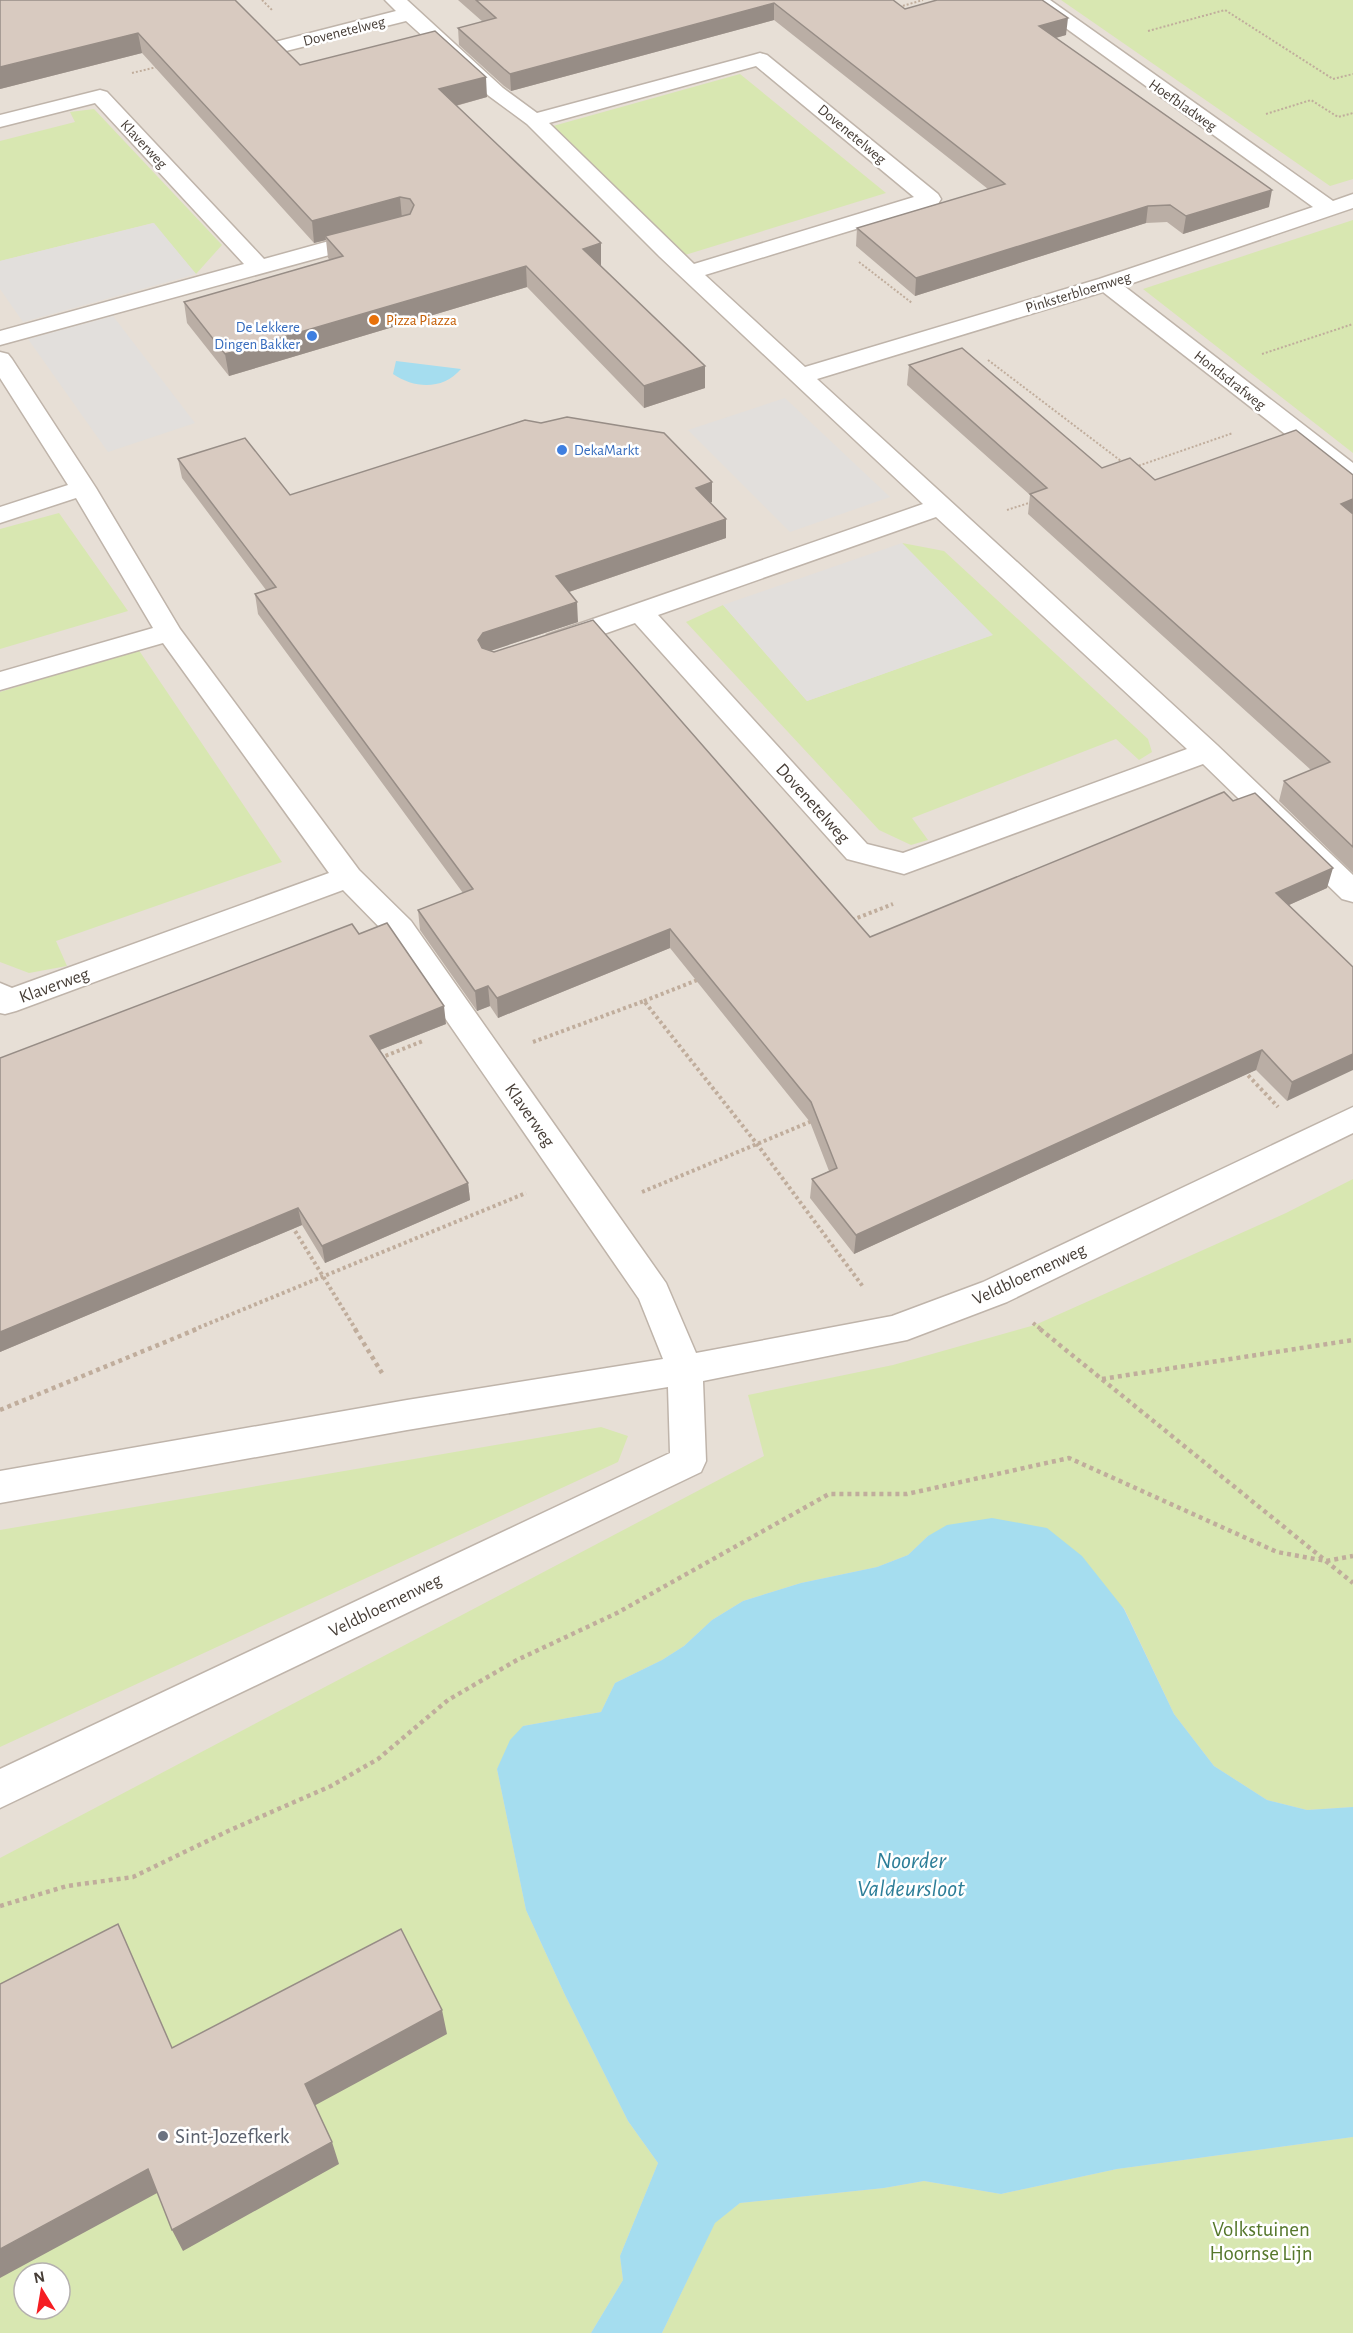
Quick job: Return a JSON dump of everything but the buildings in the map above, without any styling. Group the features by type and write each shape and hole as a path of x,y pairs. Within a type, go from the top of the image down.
{"street":[{"name":"Hoefbladweg","path":"1037,0 1330,209"},
{"name":"Dovenetelweg","path":"278,47 403,7 496,92 534,120 690,272 940,507 1207,752 1353,892"},
{"name":"Dovenetelweg","path":"534,120 760,59 930,199 690,272"},
{"path":"0,121 100,96"},
{"name":"Klaverweg","path":"100,96 260,267"},
{"name":"Pinksterbloemweg","path":"802,376 1107,284 1353,201"},
{"path":"0,338 392,231"},
{"name":"Hondsdrafweg","path":"1107,284 1353,475"},
{"name":"Klaverweg","path":"0,359 83,488 169,632 348,877 400,928 654,1293 685,1370"},
{"path":"0,515 83,488"},
{"path":"529,650 940,507"},
{"name":"Dovenetelweg","path":"640,613 857,852 904,864"},
{"path":"0,681 169,632"},
{"path":"904,864 1207,752"},
{"name":"Klaverweg","path":"0,994 5,1003 348,877"},
{"name":"Veldbloemenweg","path":"0,1487 407,1415 685,1370 895,1330 995,1292 1353,1119"},
{"name":"Veldbloemenweg","path":"0,1789 688,1461 685,1370"}],"path":[{"path":"899,7 919,0"},
{"path":"1098,45 1225,10 1333,79 1353,74"},
{"path":"100,96 119,76 160,66 153,58"},
{"path":"1217,129 1311,100 1338,117 1353,113"},
{"path":"820,233 1130,468 1279,418"},
{"path":"1215,368 1353,324"},
{"path":"961,526 1036,500"},
{"path":"843,924 904,900 904,864"},
{"path":"490,1057 704,978 697,969"},
{"path":"645,1000 757,1144 895,1330"},
{"path":"378,1059 466,1023"},
{"path":"1243,1070 1309,1140"},
{"path":"597,1210 822,1116"},
{"path":"0,1410 572,1174"},
{"path":"287,1218 407,1415"},
{"path":"995,1292 1353,1582"},
{"path":"1101,1380 1353,1340"},
{"path":"0,1906 67,1886 133,1877 331,1786 378,1759 448,1700 517,1660 617,1613 829,1494 907,1494 1069,1458 1277,1552 1326,1561 1353,1556"}],"shaded area":[{"path":"0,0 1353,0 1353,2333 0,2333"},
{"path":"154,223 196,274 23,322 0,289 0,261"},
{"path":"113,316 195,423 108,452 28,339"},
{"path":"785,398 890,497 790,532 688,430"},
{"path":"902,543 993,635 807,701 723,605"}],"green space":[{"path":"1061,0 1353,0 1353,179 1330,186"},
{"path":"740,74 886,193 685,255 553,126"},
{"path":"94,109 222,245 196,274 153,223 0,261 0,141 75,122 70,112"},
{"path":"1353,220 1353,453 1143,289"},
{"path":"59,513 128,611 0,649 0,529"},
{"path":"902,543 944,551 1148,739 1152,752 1139,760 1116,739 912,818 928,840 911,845 879,830 686,622 723,605 807,701 992,635"},
{"path":"138,649 282,862 56,941 67,966 29,973 0,962 0,692"},
{"path":"1353,1179 1353,1807 1307,1810 1267,1800 1214,1766 1174,1714 1124,1608 928,1536 908,1555 877,1567 801,1583 743,1601 712,1620 684,1646 662,1660 615,1683 601,1712 523,1726 497,1769 526,1910 565,1995 628,2121 658,2163 620,2256 623,2280 591,2333 0,2333 0,1858 764,1456 748,1395 893,1365 1035,1325 1286,1213"},
{"path":"601,1427 628,1436 618,1462 0,1747 0,1530"},
{"name":"Volkstuinen Hoornse Lijn","path":"1353,2137 1353,2333 662,2333 715,2222 740,2203 884,2188 924,2181 1001,2194 1117,2169"}],"water":[{"path":"396,361 461,369 446,381 419,385 393,374"},
{"name":"Noorder Valdeursloot","path":"992,1518 1047,1528 1082,1556 1124,1609 1174,1714 1214,1766 1267,1800 1307,1810 1353,1807 1353,2137 1117,2169 1001,2194 924,2181 884,2188 740,2203 715,2223 662,2333 591,2333 623,2280 620,2256 658,2163 628,2121 565,1995 526,1910 497,1769 510,1740 523,1726 601,1712 615,1683 662,1660 684,1646 712,1620 743,1601 801,1583 877,1567 908,1555 928,1536 947,1525"}],"place":[{"name":"Pizza Piazza","path":"374,320"},
{"name":"De Lekkere Dingen Bakker","path":"312,336"},
{"name":"DekaMarkt","path":"562,450"},
{"name":"Sint-Jozefkerk","path":"163,2136"}]}
